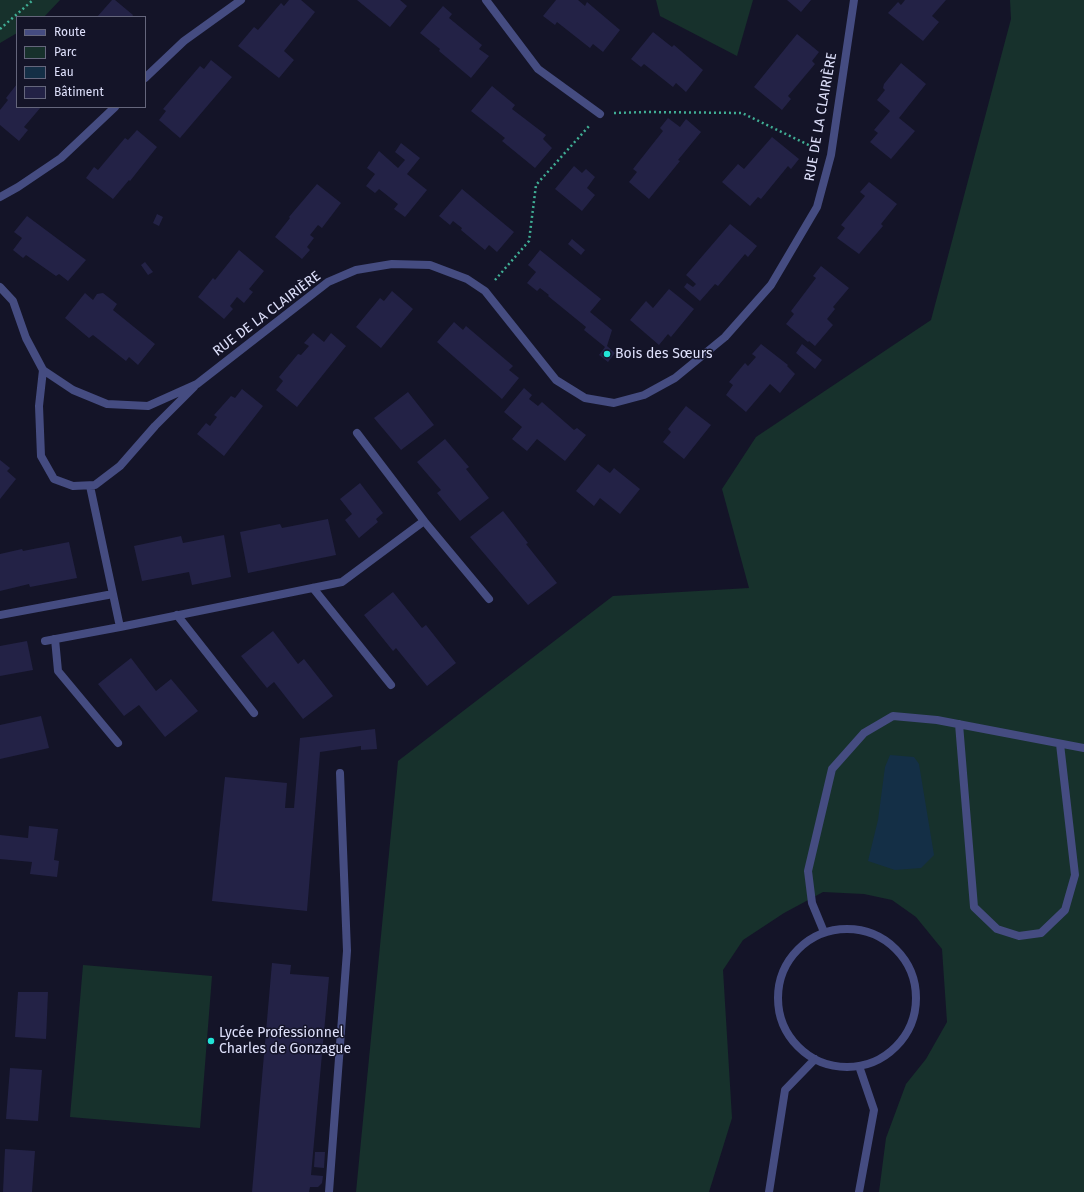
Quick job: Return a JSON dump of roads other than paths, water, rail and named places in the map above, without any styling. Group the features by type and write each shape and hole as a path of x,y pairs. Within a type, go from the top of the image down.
{"street":[{"path":"146,77 184,41 241,0"},
{"path":"486,0 538,69 600,114"},
{"name":"RUE DE LA CLAIRIÈRE","path":"0,287 13,302 26,338 43,370 72,390 107,404 148,406 197,384 328,282 356,270 392,264 430,265 467,279 485,290 556,380 585,398 614,403 644,395 675,378 725,337 771,285 817,207 831,155 854,0"},
{"path":"0,198 61,158 114,108"},
{"path":"43,370 39,406 41,456 54,479 74,486 96,485 120,466 155,426 197,384"},
{"path":"357,433 424,521 489,599"},
{"path":"90,486 120,627"},
{"path":"45,641 342,582 424,521"},
{"path":"313,588 392,685"},
{"path":"0,614 113,594"},
{"path":"177,615 254,713"},
{"path":"55,639 58,671 118,743"},
{"path":"824,932 812,904 808,870 832,769 864,733 893,716 937,720 1084,748"},
{"path":"958,724 974,906 996,929 1019,936 1041,933 1065,910 1075,875 1060,744"},
{"path":"329,1192 347,951 340,773"},
{"path":"846,928 869,932 889,942 905,959 914,980 917,1003 911,1025 903,1038 899,1044 881,1058 859,1066 836,1066 815,1059 797,1045 784,1026 778,1005 780,982 788,961 804,944 824,932 846,928"},
{"path":"769,1192 785,1090 815,1059"},
{"path":"859,1066 874,1110 860,1192"}],"water":[{"path":"890,755 914,757 919,764 934,855 921,868 895,870 868,861 878,820 885,767"}],"place":[{"name":"Bois des Sœurs","path":"607,354"},
{"name":"Lycée Professionnel Charles de Gonzague","path":"211,1041"}]}
